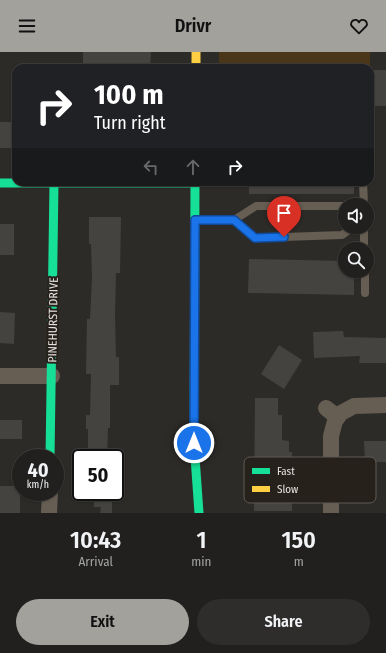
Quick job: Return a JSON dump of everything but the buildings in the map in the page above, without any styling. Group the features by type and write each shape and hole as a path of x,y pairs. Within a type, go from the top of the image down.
{"street":[{"path":"196,52 196,64"},
{"path":"0,183 12,183"},
{"name":"PINEHURST DRIVE","path":"50,449 54,186"},
{"path":"195,186 194,443 199,513"},
{"path":"0,376 52,376"},
{"path":"331,457 332,413 354,406 386,406"},
{"path":"188,490 194,443"},
{"path":"49,513 50,501"}],"lane":[{"path":"363,186 364,198"},
{"path":"195,220 234,220 256,206 338,206"},
{"path":"234,220 255,238 343,234"},
{"path":"364,278 365,293"}],"shaded area":[{"path":"219,52 370,52 370,64 219,64"}],"traffic: fast":[{"path":"0,183 12,183"},
{"path":"50,449 54,186"},
{"path":"195,186 194,443 199,513"}],"traffic: slow":[{"path":"196,52 196,64"}],"route":[{"path":"194,443 195,220 234,220 255,238 284,237"}]}
